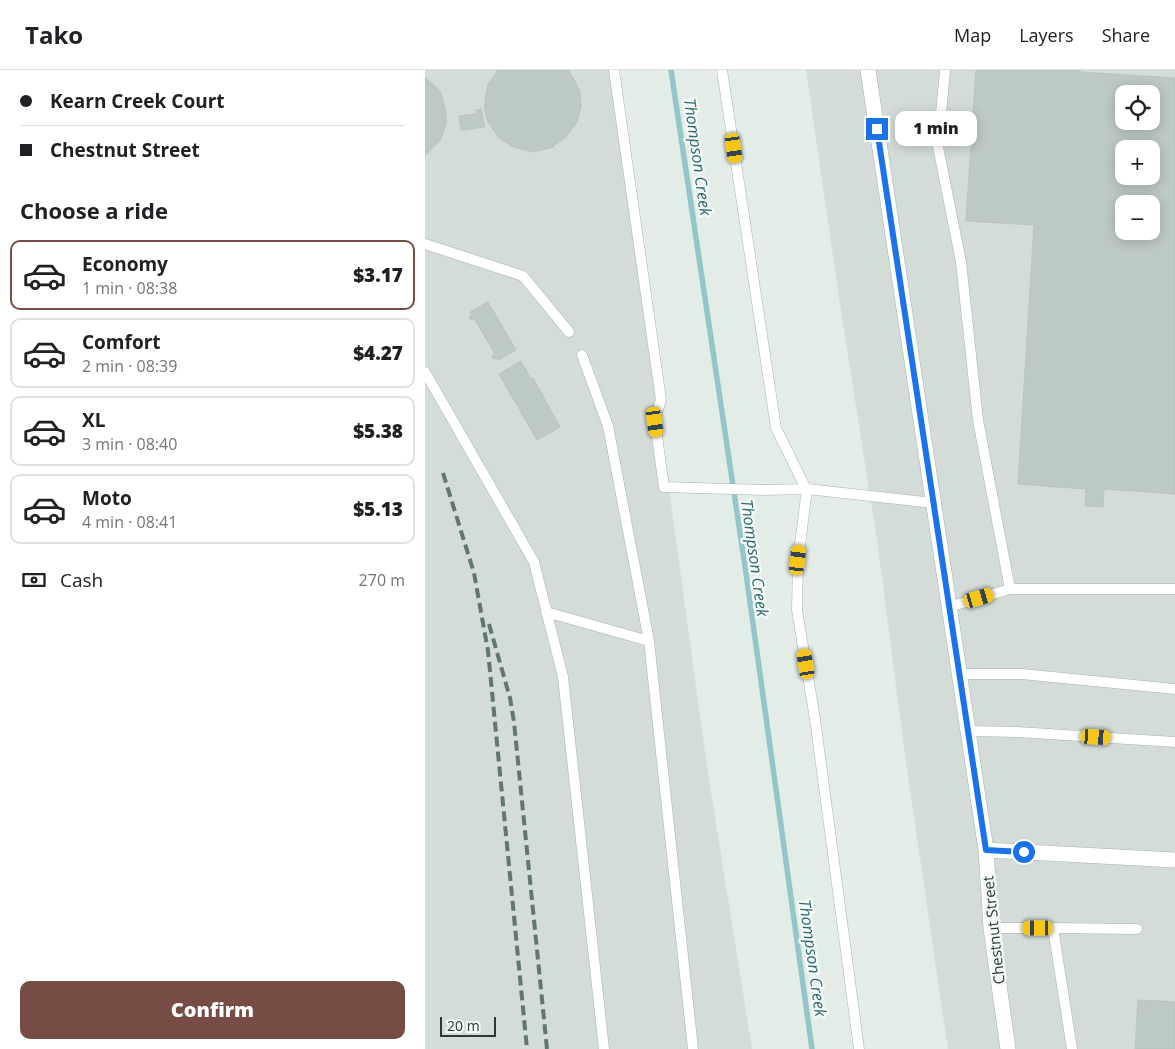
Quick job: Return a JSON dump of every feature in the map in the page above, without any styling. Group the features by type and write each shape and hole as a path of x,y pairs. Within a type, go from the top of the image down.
{"street":[{"name":"Chestnut Street","path":"868,70 986,850 991,928 1008,1049"},
{"path":"986,850 1175,860"}],"lane":[{"path":"615,70 661,400 655,422 664,487 807,489 934,503"},
{"path":"722,70 776,428 807,489 798,560 797,610 815,718 859,1049"},
{"path":"945,70 938,147 961,262 978,420 1010,589"},
{"path":"425,244 523,276 569,332"},
{"path":"582,355 608,426 649,641 693,1049"},
{"path":"425,372 534,562 563,677 604,1049"},
{"path":"949,607 1010,589 1175,589"},
{"path":"546,612 649,641"},
{"path":"959,674 1022,674 1175,689"},
{"path":"968,731 1017,732 1175,742"},
{"path":"991,928 1137,929"},
{"path":"1053,928 1072,1049"}],"shaded area":[{"path":"425,70 612,70 707,767 752,1049 425,1049"},
{"path":"806,70 1175,70 1175,1049 948,1049 906,763 878,547"}],"building":[{"path":"498,70 569,71 580,91 581,106 577,122 565,138 554,147 533,152 513,147 499,138 488,122 485,111 488,85"},
{"path":"976,70 1080,70 1080,72 1175,78 1175,494 1104,489 1103,507 1085,506 1086,489 1018,484 1034,225 966,221"},
{"path":"425,77 441,93 446,112 446,124 441,139 425,156"},
{"path":"481,109 485,127 461,130 459,116 477,114 476,110"},
{"path":"488,302 516,350 498,360 492,356 495,354 474,318 471,320 469,317 472,315 470,312"},
{"path":"521,361 531,379 533,378 560,427 537,440 499,374"},
{"path":"1138,1000 1175,1002 1175,1049 1135,1049"}],"waterway":[{"name":"Thompson Creek","path":"671,70 746,573 812,1049"}],"railway":[{"path":"443,473 474,573 488,651 527,1049"},
{"path":"489,624 510,698 514,722 547,1049"}],"route":[{"path":"877,129 986,850 1024,852"}]}
